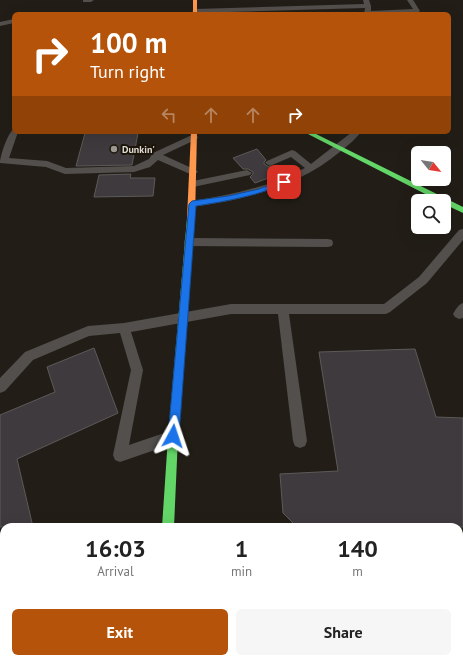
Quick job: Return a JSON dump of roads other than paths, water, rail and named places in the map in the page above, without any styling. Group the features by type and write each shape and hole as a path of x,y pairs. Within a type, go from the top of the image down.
{"main road":[{"path":"195,0 195,12"},
{"path":"311,134 463,210"},
{"path":"168,523 173,436 192,204 194,135"}],"lane":[{"path":"195,12 238,9 367,8 417,11 410,0"},
{"path":"0,24 12,21"},
{"path":"13,134 2,160 47,164 65,171 134,169 147,165 153,161 156,155 194,135"},
{"path":"192,204 228,199 261,191 311,169 355,134"},
{"path":"270,163 292,153 311,169"},
{"path":"156,155 193,172"},
{"path":"193,184 247,173"},
{"path":"0,387 29,356 88,331 124,328 231,309 386,309 423,280 463,233"},
{"path":"189,242 328,243"},
{"path":"283,310 300,442"},
{"path":"124,328 136,370 120,455 173,436"}],"place":[{"name":"Dunkin'","path":"114,149"}]}
